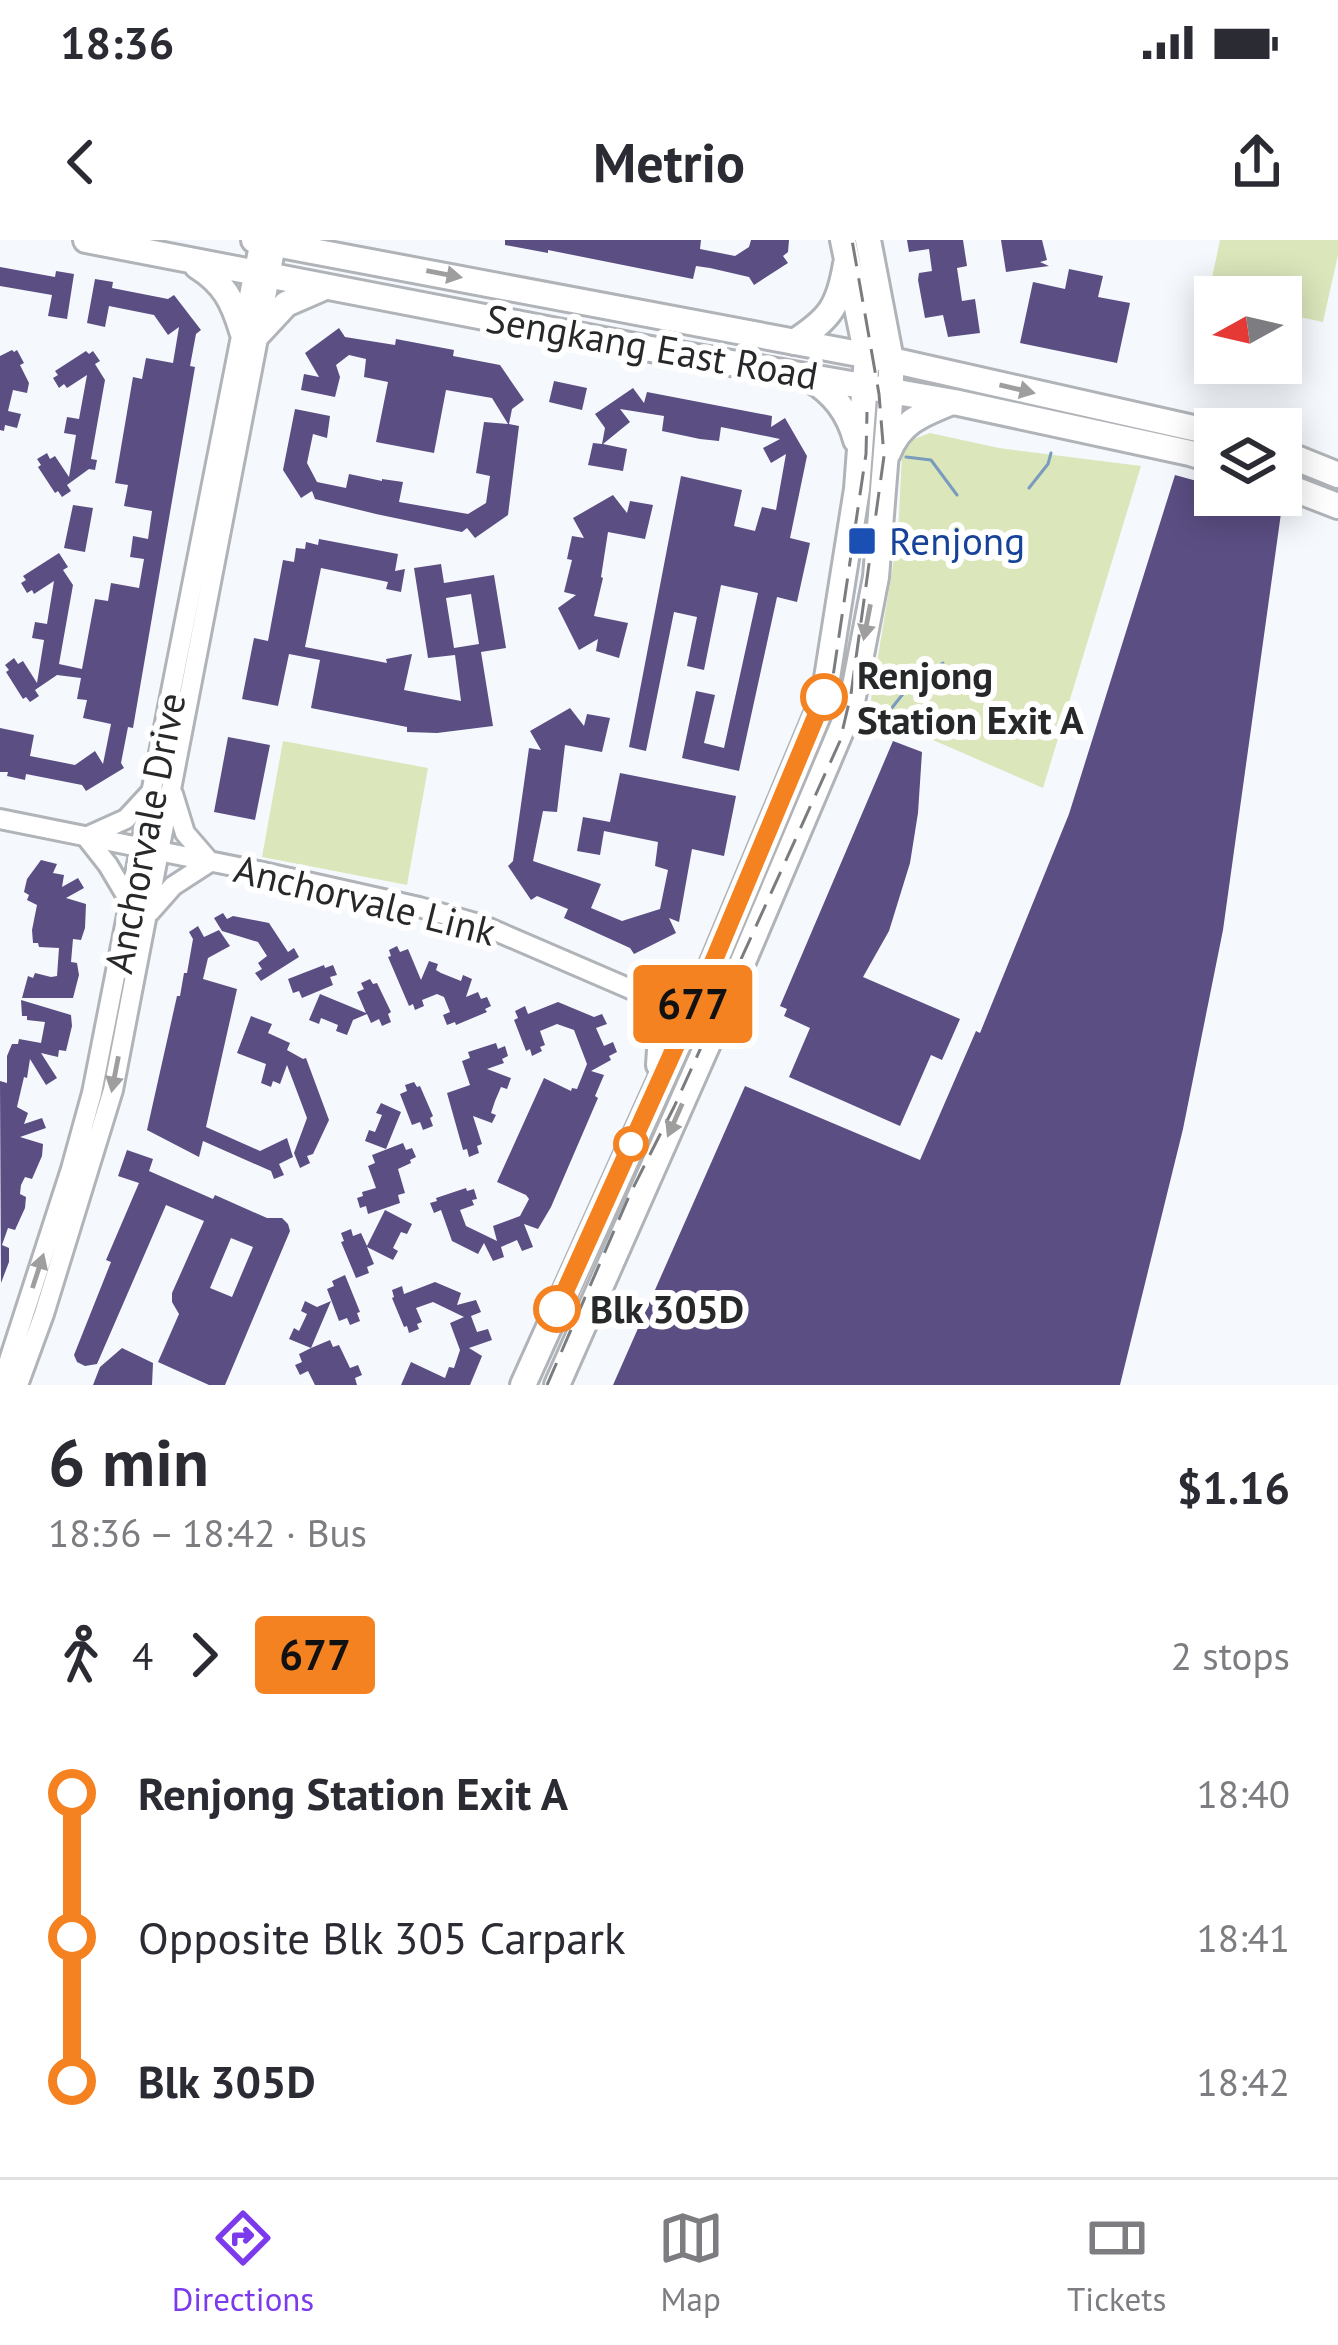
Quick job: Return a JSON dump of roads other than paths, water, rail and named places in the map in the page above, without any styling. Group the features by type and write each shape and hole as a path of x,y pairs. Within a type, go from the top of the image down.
{"main road":[{"name":"Sengkang East Road","path":"86,240 645,348 954,401 1194,454"},
{"path":"557,1385 851,707 876,577 872,462 863,385 879,358 878,288 868,240"},
{"name":"Sengkang East Road","path":"266,241 323,246 879,358 1194,428"},
{"path":"794,342 833,310 842,288 845,248"},
{"path":"523,1385 709,972 824,697 891,390 845,248"},
{"path":"190,261 227,291 251,332 286,304 328,286"},
{"path":"878,288 904,339 938,371"},
{"path":"801,374 824,387 842,407 872,462"},
{"path":"872,462 906,423 954,401"},
{"path":"1302,460 1338,475"},
{"path":"1302,492 1338,506"},
{"path":"656,1087 661,1034 642,994 686,988 709,972"}],"street":[{"name":"Anchorvale Drive","path":"5,1384 48,1300 113,1090 145,918 149,850 266,241"},
{"path":"130,902 86,837 126,819 162,785 185,833 210,862 172,886 145,918"},
{"name":"Anchorvale Link","path":"0,819 419,907 482,925 714,1030"},
{"name":"Anchorvale Drive","path":"5,1384 92,1093 130,902 149,850"}],"waterway":[{"path":"1029,488 1051,453"},
{"path":"906,457 931,460 957,495"},
{"path":"870,707 891,709 910,685 943,663"}],"railway":[{"path":"547,1385 840,741 851,694 884,456 879,394 852,240"},
{"path":"626,1171 694,1001 817,733 831,690 866,454 867,412"}],"place":[{"name":"Renjong","path":"862,541"},
{"name":"Renjong Station Exit A","path":"824,697"},
{"name":"Blk 305D","path":"557,1309"}]}
